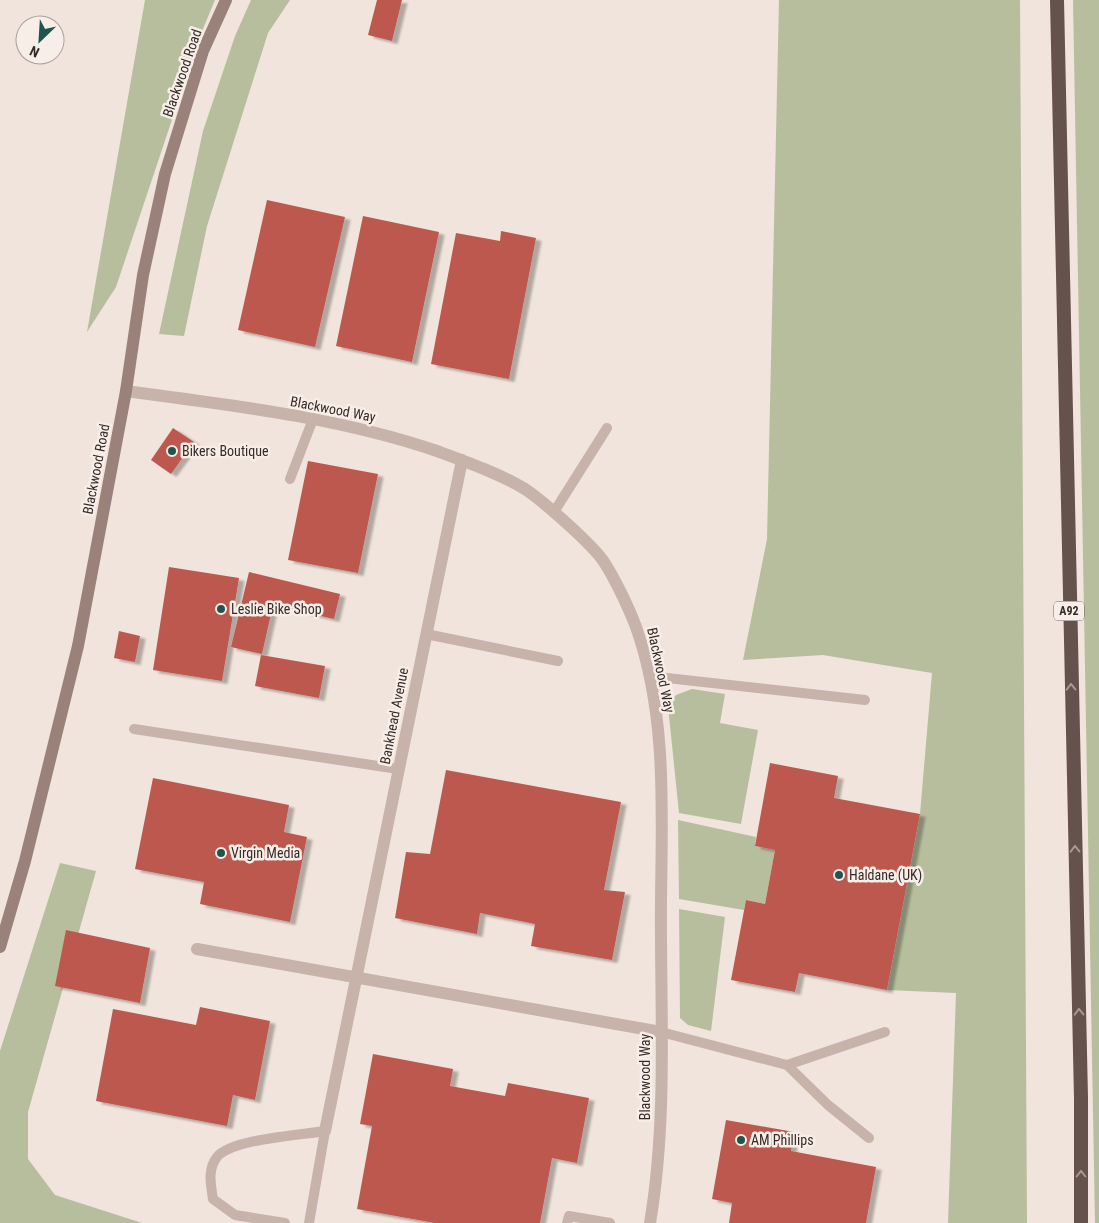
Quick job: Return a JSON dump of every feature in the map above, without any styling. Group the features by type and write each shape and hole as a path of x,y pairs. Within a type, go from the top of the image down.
{"highway":[{"name":"A92","path":"1057,0 1081,1098 1081,1223"}],"main road":[{"name":"Blackwood Road","path":"0,947 25,861 78,646 126,392 143,274 165,174 203,51 226,0"}],"street":[{"name":"Blackwood Way","path":"126,392 313,419 391,435 462,460 525,490 554,512 604,561 636,626 649,676 660,746 662,812 660,1032 662,1078 660,1138 650,1223"},
{"name":"Bankhead Avenue","path":"325,1131 462,460"},
{"path":"197,949 660,1032"}],"lane":[{"path":"290,479 313,419"},
{"path":"554,512 607,428"},
{"path":"426,634 558,661"},
{"path":"649,676 865,700"},
{"path":"134,729 398,769"},
{"path":"660,1032 787,1065 828,1105 869,1138"},
{"path":"787,1065 885,1032"},
{"path":"285,1223 235,1215 213,1199 209,1177 217,1157 239,1144 325,1131 309,1223"},
{"path":"567,1223 569,1216 610,1223"}],"green space":[{"path":"145,0 215,0 200,36 116,287 87,332"},
{"path":"251,0 290,0 268,33 207,226 184,336 159,334 203,131 235,36"},
{"path":"779,0 1020,0 1027,1223 948,1223 956,993 887,990 920,814 932,673 823,655 743,660 767,539"},
{"path":"1073,0 1099,0 1099,1223 1095,1223"},
{"path":"692,689 725,694 720,723 758,730 741,824 679,813 668,706 676,695"},
{"path":"678,820 756,837 755,846 775,850 765,904 746,900 744,910 679,899"},
{"path":"60,863 96,871 28,1112 28,1159 55,1195 142,1223 0,1223 0,1051"},
{"path":"679,909 725,917 711,1031 688,1025 680,1018"}],"building":[{"path":"377,0 402,0 392,41 368,35"},
{"path":"267,200 345,217 315,347 238,330"},
{"path":"363,216 439,232 412,362 336,346"},
{"path":"501,231 536,238 509,379 431,364 456,233 500,241"},
{"name":"Bikers Boutique","path":"173,428 194,442 171,474 151,460"},
{"path":"308,461 378,474 358,573 288,560"},
{"path":"169,567 239,578 222,681 153,670"},
{"path":"249,572 340,594 334,619 273,605 262,654 231,647"},
{"path":"119,631 140,636 135,662 114,658"},
{"path":"261,655 325,666 319,698 255,686"},
{"name":"Haldane (UK)","path":"770,763 838,776 834,798 920,814 887,990 799,973 795,992 731,980 746,900 765,904 775,850 755,846"},
{"path":"446,770 621,802 604,890 625,892 612,960 531,946 535,924 480,913 477,934 395,918 406,852 430,854"},
{"name":"Virgin Media","path":"153,778 289,805 284,832 307,837 290,922 200,904 204,882 135,869"},
{"path":"66,930 150,948 140,1003 55,986"},
{"path":"200,1007 270,1021 255,1100 233,1095 227,1126 96,1101 113,1009 196,1025"},
{"path":"373,1054 453,1069 450,1086 505,1096 508,1083 589,1098 577,1163 552,1158 540,1223 435,1223 357,1209 372,1126 360,1124"},
{"path":"726,1120 794,1132 791,1151 876,1167 866,1223 729,1223 732,1203 712,1199"}],"place":[{"name":"Bikers Boutique","path":"172,451"},
{"name":"Leslie Bike Shop","path":"221,609"},
{"name":"Virgin Media","path":"221,853"},
{"name":"Haldane (UK)","path":"839,875"},
{"name":"AM Phillips","path":"741,1140"}]}
